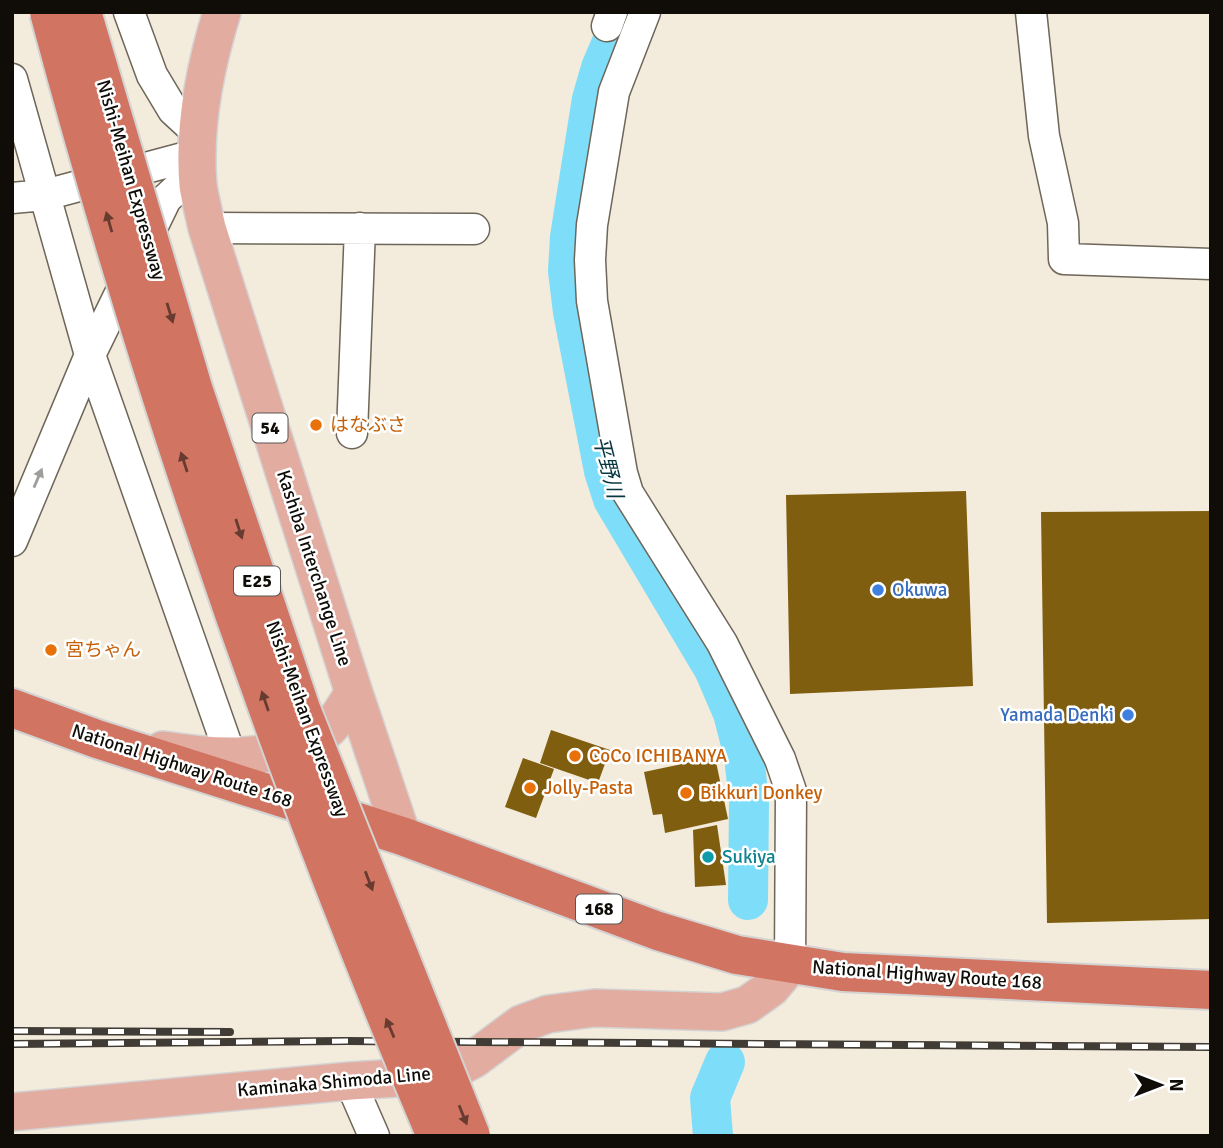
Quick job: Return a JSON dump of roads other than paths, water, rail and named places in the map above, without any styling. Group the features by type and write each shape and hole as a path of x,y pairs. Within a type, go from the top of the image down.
{"highway":[{"name":"Nishi-Meihan Expressway","path":"49,12 134,311 293,782 380,1005 436,1136"},
{"name":"Nishi-Meihan Expressway","path":"82,12 192,388 292,682 471,1136"},
{"name":"National Highway Route 168","path":"12,708 97,739 402,836 658,931 737,954 843,972 1211,990"}],"main road":[{"name":"Kashiba Interchange Line","path":"222,12 205,79 198,157 207,228 402,836"},
{"path":"97,739 197,756 255,756 296,747 328,729 354,693"},
{"name":"Kaminaka Shimoda Line","path":"12,1112 429,1076 474,1059 521,1024 548,1014 595,1008 722,1012 747,1005 771,988 790,965"}],"street":[{"path":"129,12 152,75 198,157"},
{"path":"645,12 614,92 608,122 592,225 592,301 622,473 628,493 722,643 780,760 791,790 790,965"},
{"path":"1031,12 1044,136 1063,223 1065,259 1211,264"},
{"path":"12,79 90,355 230,757"},
{"path":"12,198 45,195 198,157"},
{"path":"12,541 90,355 166,199 180,186 198,157"},
{"path":"207,228 474,229"},
{"path":"352,433 360,228"},
{"path":"350,1081 374,1136"}],"waterway":[{"name":"平野川","path":"625,12 601,68 592,99 570,237 568,271 573,312 604,471 613,499 714,669 733,713 744,756 749,802 748,900"},
{"name":"平野川","path":"713,1136 710,1098 725,1062"}],"railway":[{"path":"12,1031 230,1032"},
{"path":"12,1044 346,1041 1211,1047"}],"place":[{"name":"はなぶさ","path":"316,425"},
{"name":"Okuwa","path":"878,590"},
{"name":"宮ちゃん","path":"51,650"},
{"name":"Yamada Denki","path":"1128,715"},
{"name":"CoCo ICHIBANYA","path":"575,756"},
{"name":"Jolly-Pasta","path":"530,788"},
{"name":"Bikkuri Donkey","path":"686,793"},
{"name":"Sukiya","path":"708,857"}]}
